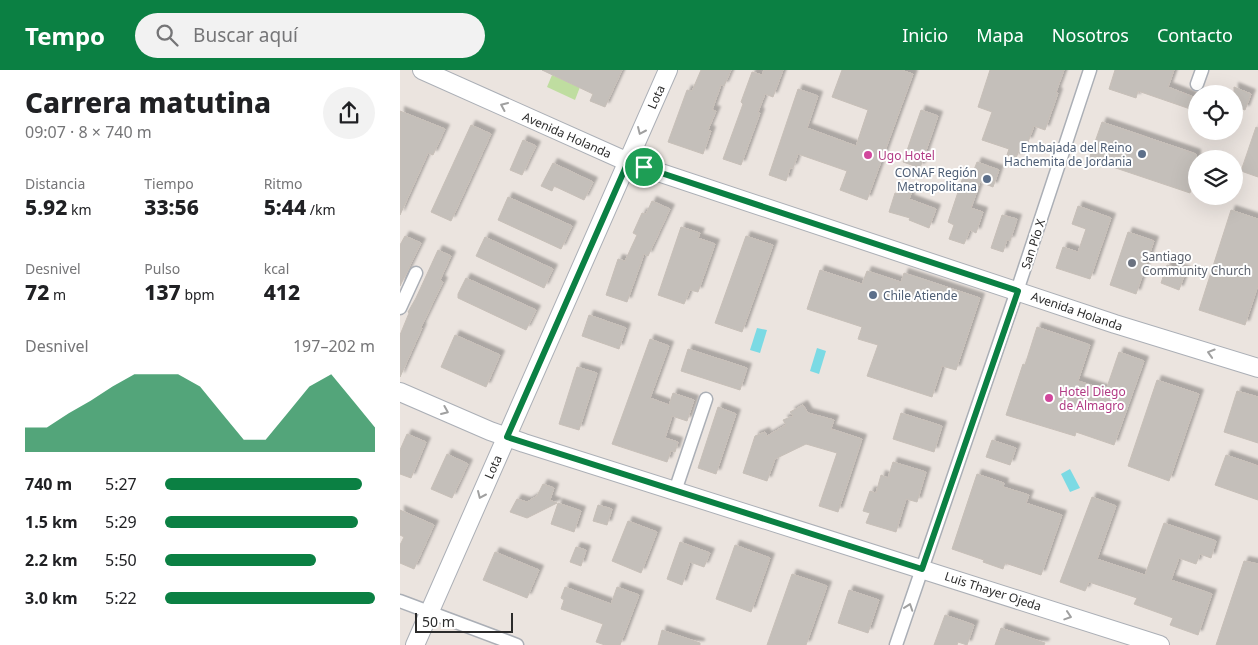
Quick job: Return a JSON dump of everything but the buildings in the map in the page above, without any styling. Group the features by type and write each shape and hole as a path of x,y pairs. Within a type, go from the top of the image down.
{"street":[{"name":"Avenida Holanda","path":"422,70 628,162 1114,324 1258,368"},
{"name":"Lota","path":"415,645 668,70"},
{"name":"San Pío X","path":"896,645 1018,291 1090,70"},
{"path":"1197,84 1202,70"},
{"path":"400,308 416,273"},
{"name":"Luis Thayer Ojeda","path":"400,392 507,437 1160,645"},
{"path":"675,491 706,399"},
{"path":"400,601 517,645"}],"green space":[{"path":"552,75 580,87 575,100 547,87"}],"water":[{"path":"757,328 767,330 760,353 750,350"},
{"path":"817,348 826,351 819,374 810,371"},
{"path":"1070,469 1080,488 1070,492 1061,474"}],"place":[{"name":"Embajada del Reino Hachemita de Jordania","path":"1142,154"},
{"name":"Ugo Hotel","path":"868,155"},
{"name":"CONAF Región Metropolitana","path":"987,179"},
{"name":"Santiago Community Church","path":"1132,263"},
{"name":"Chile Atiende","path":"873,295"},
{"name":"Hotel Diego de Almagro","path":"1049,398"}],"route":[{"path":"628,162 644,167 1018,291 922,569 507,437 628,162"}]}
